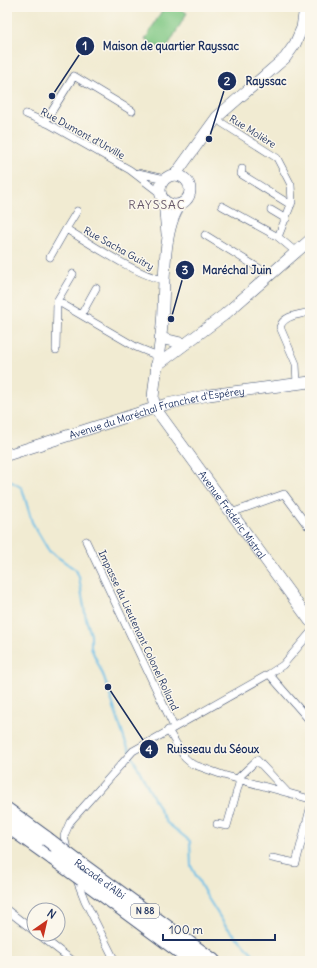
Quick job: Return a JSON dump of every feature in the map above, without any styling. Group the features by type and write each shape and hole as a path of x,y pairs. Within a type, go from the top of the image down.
{"highway":[{"name":"Rocade d'Albi","path":"7,810 213,961"},
{"name":"Rocade d'Albi","path":"7,825 53,858 81,884 193,961"}],"street":[{"path":"155,408 153,398 160,338 167,242 161,186 191,153 217,117 285,58 295,44 302,28 305,7"},
{"path":"45,122 74,76 132,111"},
{"name":"Rue Dumont d'Urville","path":"26,114 45,122 130,170 162,197"},
{"name":"Rue Molière","path":"217,117 222,123 277,158 291,185 291,205 278,238"},
{"path":"167,242 176,210 188,199 190,195 190,185 188,181 191,153"},
{"path":"242,169 241,174 291,205"},
{"name":"Rue Dumont d'Urville","path":"130,170 170,177"},
{"path":"170,177 184,177 188,181"},
{"path":"162,197 172,205 180,205"},
{"path":"222,206 278,238 296,252"},
{"path":"271,210 286,219"},
{"path":"50,257 77,211"},
{"name":"Rue Sacha Guitry","path":"66,229 142,273 157,280 164,280"},
{"path":"205,235 265,272 269,276"},
{"path":"157,361 185,344 224,315 310,240"},
{"path":"56,350 57,302 73,274"},
{"path":"81,315 96,288"},
{"path":"57,302 136,347 157,361"},
{"path":"297,384 296,364 280,327 282,321 286,318 310,312"},
{"path":"160,338 185,344"},
{"name":"Avenue du Maréchal Franchet d'Espérey","path":"7,455 155,408 209,395 310,382"},
{"name":"Avenue Frédéric Mistral","path":"155,408 310,621"},
{"path":"231,513 284,494 308,525"},
{"name":"Impasse du Lieutenant Colonel Rolland","path":"86,540 185,758 192,764 239,780 310,799"},
{"path":"115,961 65,844 66,831 74,817 131,752 283,665 310,633"},
{"path":"269,674 310,721"},
{"path":"217,824 227,826 239,780 257,760 288,793"},
{"path":"272,858 296,863 310,809"},
{"path":"7,910 26,925"},
{"path":"49,942 74,961"}],"green space":[{"path":"164,7 177,7 187,13 165,51 145,40"}],"waterway":[{"path":"7,479 22,488 32,522 49,551 76,570 79,577 86,619 91,635 91,648 104,677 130,752"},
{"path":"132,756 166,822 190,841 191,866 206,895 225,925 260,961"}],"place":[{"name":"Maison de quartier Rayssac","path":"52,96"},
{"name":"Rayssac","path":"209,139"},
{"name":"Maréchal Juin","path":"171,319"},
{"name":"Ruisseau du Séoux","path":"108,687"}],"district":[{"name":"RAYSSAC","path":"157,205"}]}
